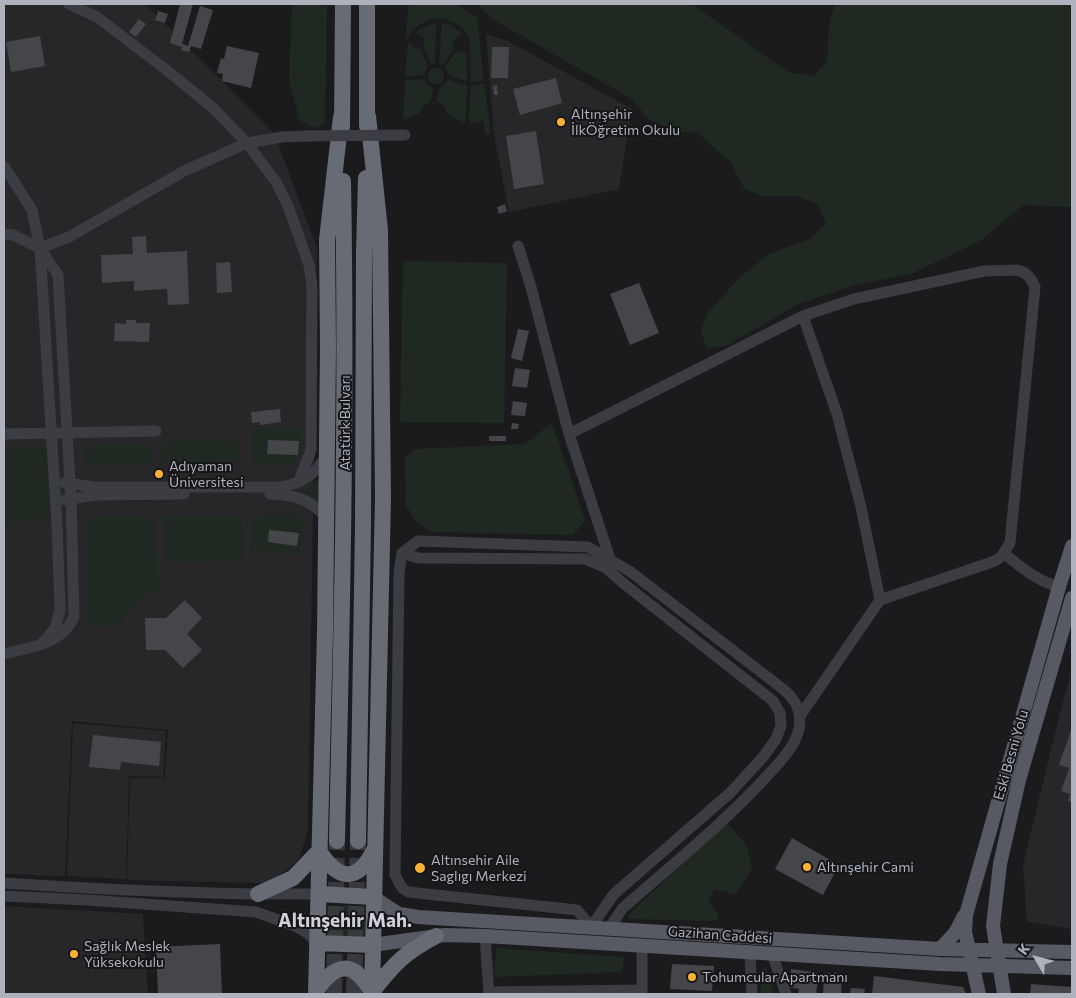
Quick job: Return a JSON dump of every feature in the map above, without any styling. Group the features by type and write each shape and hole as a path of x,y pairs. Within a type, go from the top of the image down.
{"highway":[{"name":"Atatürk Bulvarı","path":"337,841 344,507 343,4"},
{"name":"Atatürk Bulvarı","path":"358,841 363,526 364,253 368,116 367,4"},
{"path":"368,116 380,230 384,498 372,993"},
{"path":"316,993 325,631 327,240 342,117"},
{"path":"319,851 330,867 347,874 357,872 364,867 369,862 375,848"},
{"path":"258,894 293,878 319,851"},
{"path":"318,894 373,897"},
{"path":"372,993 400,958 436,936"},
{"path":"318,942 372,945"},
{"path":"316,993 330,974 345,969 352,970 361,976 372,993"}],"main road":[{"name":"Eski Besni Yolu","path":"979,994 965,932 968,906 1072,546"},
{"name":"Eski Besni Yolu","path":"1004,994 998,965 993,918 1000,864 1019,780 1072,598"},
{"name":"Gazihan Caddesi","path":"373,897 399,914 407,916 940,948 1072,952"},
{"path":"940,948 957,930 968,906"},
{"name":"Gazihan Caddesi","path":"372,945 436,936 485,936 750,953 972,965 1072,968"}],"street":[{"path":"69,4 97,17 212,107 248,143 276,182 288,206 310,265 312,285 310,449 308,461 299,482"},
{"path":"40,248 69,237 184,171 248,143 282,137 404,135"},
{"path":"4,166 32,210 40,248 56,500 60,614 54,631 41,644"},
{"path":"4,234 13,235 40,248 58,275 71,499 74,617 69,627 61,636 41,644 4,654"},
{"path":"518,246 531,287 568,434 608,564"},
{"path":"568,434 803,316 854,299 984,271 1017,270 1025,273 1031,279 1035,287 1010,543 1004,553 995,561 880,600 800,716"},
{"path":"803,316 837,414 861,506 880,600"},
{"path":"4,434 156,431"},
{"path":"55,484 70,483 96,487 281,487 299,482 310,476 326,457"},
{"path":"56,500 95,495 287,494 304,499 317,508 326,518"},
{"path":"418,541 588,547 608,564 623,583 773,701 780,713 781,726 776,739 763,757 730,793 614,894 591,927 578,910 408,892 397,882 395,875 399,572 402,553 418,541"},
{"path":"402,553 418,558 585,560 608,564 631,572 790,695 796,703 800,716 798,730 791,747 769,774 742,803 623,908 609,928"},
{"path":"1004,553 1017,565 1044,583 1059,587"},
{"path":"4,883 258,894 318,894"},
{"path":"4,896 96,900 256,912 296,926 318,942"},
{"path":"485,936 489,993 642,992 642,947"},
{"path":"750,953 752,994"},
{"path":"772,954 786,994"}],"shaded area":[{"name":"Adıyaman Üniversitesi","path":"4,4 145,4 274,133 317,248 308,830 299,859 283,873 264,883 127,880 130,778 165,778 168,730 72,721 65,876 4,874"},
{"path":"292,4 327,4 325,124 314,128 300,121 289,82"},
{"path":"409,4 455,4 477,17 484,81 471,82 468,35 466,31 454,22 440,18 426,21 414,29 405,41"},
{"path":"476,4 692,4 788,72 814,76 827,61 829,25 835,4 1072,4 1072,207 1023,205 980,241 913,273 853,286 798,304 728,345 707,349 701,331 707,314 739,278 769,254 810,239 826,223 818,204 796,196 762,196 744,188 731,163 698,133 672,131 648,119 632,99 494,20"},
{"path":"436,24 435,63 431,64 423,47 425,39 416,34 420,29"},
{"path":"442,24 448,24 461,32 460,36 454,40 454,49 443,65 439,63"},
{"name":"Altınşehir İlkÖğretim Okulu","path":"486,34 508,41 632,109 619,189 509,212 494,135"},
{"path":"408,43 414,48 420,49 428,66 423,75 405,77"},
{"path":"456,51 466,52 467,81 449,76 445,67"},
{"path":"436,68 444,76 436,84 428,76"},
{"path":"424,79 427,85 433,88 431,101 424,105 420,113 403,120 405,81"},
{"path":"448,80 467,85 465,123 447,114 444,106 437,101 439,88"},
{"path":"484,84 491,134 485,135 484,121 469,123 471,85"},
{"path":"403,261 507,263 504,423 400,422"},
{"path":"552,423 585,520 573,535 432,532 417,522 406,506 405,459 414,449 525,444"},
{"path":"301,428 301,453 292,464 252,464 251,430"},
{"path":"240,440 240,461 162,464 162,442"},
{"path":"152,443 153,465 89,465 84,460 84,445"},
{"path":"42,446 46,448 50,519 4,522 4,449"},
{"path":"321,477 320,505 309,496 297,491 310,487"},
{"path":"295,514 302,519 300,556 251,550 252,515"},
{"path":"93,516 154,516 158,590 124,612 123,626 90,627 86,523"},
{"path":"164,516 242,516 243,561 165,563"},
{"path":"1072,670 1072,929 1027,922 1023,865"},
{"path":"73,723 166,731 163,777 129,776 126,879 67,876"},
{"path":"727,823 747,846 752,869 735,894 715,889 708,899 719,916 716,921 629,919 627,916"},
{"path":"347,905 353,906 364,916 365,926 361,937 334,937 331,932 329,927 330,917 336,909"},
{"name":"Sağlık Meslek Yüksekokulu","path":"4,906 143,914 148,994 4,994"},
{"path":"496,948 624,957 622,972 494,977"},
{"path":"766,968 774,994 761,994 761,969"}],"building":[{"path":"180,4 193,4 182,44 188,46 200,6 213,10 201,49 191,46 189,52 181,50 182,47 170,43"},
{"path":"158,11 168,14 165,23 155,20"},
{"path":"139,19 146,24 136,37 129,32"},
{"path":"40,36 45,66 11,72 6,42"},
{"path":"227,46 259,53 251,88 222,81 223,74 217,73 221,58 224,59"},
{"path":"492,47 509,47 508,78 491,78"},
{"path":"556,78 562,103 520,115 513,89"},
{"path":"497,85 498,95 494,95 493,86"},
{"path":"536,131 544,184 514,189 506,136"},
{"path":"505,204 507,211 499,214 497,207"},
{"path":"146,236 147,253 187,251 189,304 168,305 167,289 134,291 134,281 102,283 101,255 133,254 132,237"},
{"path":"230,262 232,292 217,293 216,263"},
{"path":"639,283 659,333 630,345 610,294"},
{"path":"126,320 136,320 136,323 150,323 149,342 114,341 115,323 126,324"},
{"path":"518,329 529,331 522,361 511,358"},
{"path":"515,368 530,370 527,388 512,386"},
{"path":"513,401 527,403 525,416 511,415"},
{"path":"280,409 281,422 260,425 260,422 252,423 251,412"},
{"path":"512,423 519,424 518,429 511,429"},
{"path":"489,436 506,436 506,441 489,441"},
{"path":"268,440 299,441 298,455 267,454"},
{"path":"269,530 299,533 297,546 268,542"},
{"path":"185,600 202,618 187,634 202,650 183,668 165,650 146,650 145,618 166,618"},
{"path":"1072,727 1072,802 1068,801 1070,794 1061,791 1069,768 1059,765"},
{"path":"93,735 161,742 159,766 121,762 120,770 89,767"},
{"name":"Altınşehir Cami","path":"792,838 839,865 823,895 775,869"},
{"path":"220,944 222,994 158,994 156,947"},
{"name":"Tohumcular Apartmanı","path":"672,964 714,966 712,991 670,989"},
{"path":"791,969 819,973 816,994 798,994 799,989 789,987"},
{"path":"824,973 842,973 841,994 823,994"},
{"path":"874,976 963,987 966,994 872,994"},
{"path":"1031,984 1072,987 1072,994 1030,994"},
{"path":"851,988 865,989 864,994 850,994"}],"tunnel":[{"path":"334,994 337,841"},
{"path":"354,994 358,841"}],"place":[{"name":"Altınşehir İlkÖğretim Okulu","path":"561,122"},
{"name":"Adıyaman Üniversitesi","path":"159,474"},
{"name":"Altınşehir Cami","path":"807,867"},
{"name":"Altınsehir Aile Saglıgı Merkezi","path":"420,868"},
{"name":"Sağlık Meslek Yüksekokulu","path":"74,954"},
{"name":"Tohumcular Apartmanı","path":"692,977"}],"district":[{"name":"Altınşehir Mah.","path":"345,921"}]}
